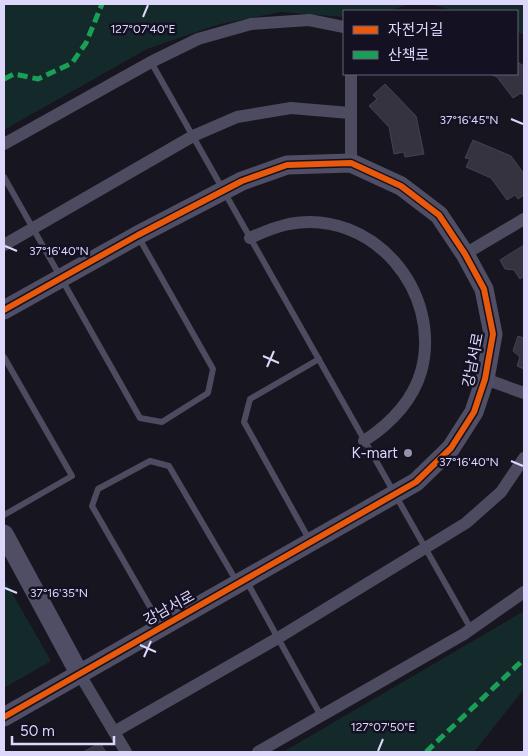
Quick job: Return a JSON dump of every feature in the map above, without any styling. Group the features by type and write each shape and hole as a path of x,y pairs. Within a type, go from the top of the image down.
{"street":[{"path":"4,144 151,62 198,39 251,24 309,20 343,27"},
{"path":"351,75 351,163"},
{"path":"4,245 193,136 238,117 291,108 350,113"},
{"name":"강남서로","path":"4,310 138,235 242,180 287,165 351,163 401,186 439,215 484,289 493,334 485,379 474,412 451,448 416,482 4,717"},
{"path":"464,254 524,218"},
{"path":"250,238 271,229 290,224 312,222 333,225 357,233 379,246 404,272 420,304 426,339 421,372 410,397 394,418 364,441"},
{"path":"485,379 524,392"},
{"path":"114,732 278,638 466,523 501,492 524,458"},
{"path":"4,534 79,673 126,752"},
{"path":"258,752 471,629 524,592"}],"lane":[{"path":"151,62 471,629"},
{"path":"4,177 140,418 162,422 208,393 213,369 138,235"},
{"path":"4,357 72,476 4,515"},
{"path":"310,542 244,422 250,399 318,359"},
{"path":"161,626 92,506 98,489 150,461 168,466 278,638 321,716"}],"green space":[{"path":"4,4 409,4 392,10 343,10 343,17 281,12 220,24 147,49 4,130"},
{"path":"428,4 524,4 524,35 518,32 518,10 452,10"},
{"path":"4,579 51,661 4,688"},
{"path":"524,611 524,689 474,752 283,752"}],"building":[{"path":"518,63 524,66 524,96 521,93 513,98 497,77 492,75 518,75"},
{"path":"385,84 416,116 424,154 405,157 404,152 394,154 389,127 369,106 377,99 373,95"},
{"path":"473,140 511,156 524,174 524,195 518,199 515,195 507,200 491,178 466,167 470,159 465,158"},
{"path":"524,245 524,276 520,279 514,270 505,269 500,260"},
{"path":"518,336 524,338 524,369 517,366 520,357 513,351"},
{"path":"100,743 106,752 83,752"}],"marked path":[{"path":"4,79 14,74 38,79 72,63 86,43 102,4"},
{"path":"426,752 524,659"}],"cycle path":[{"path":"4,310 138,235 242,181 287,165 351,163 401,186 439,215 465,254 484,289 493,334 485,379 474,412 451,448 416,482 4,717"}],"place":[{"name":"K-mart","path":"408,453"}]}
